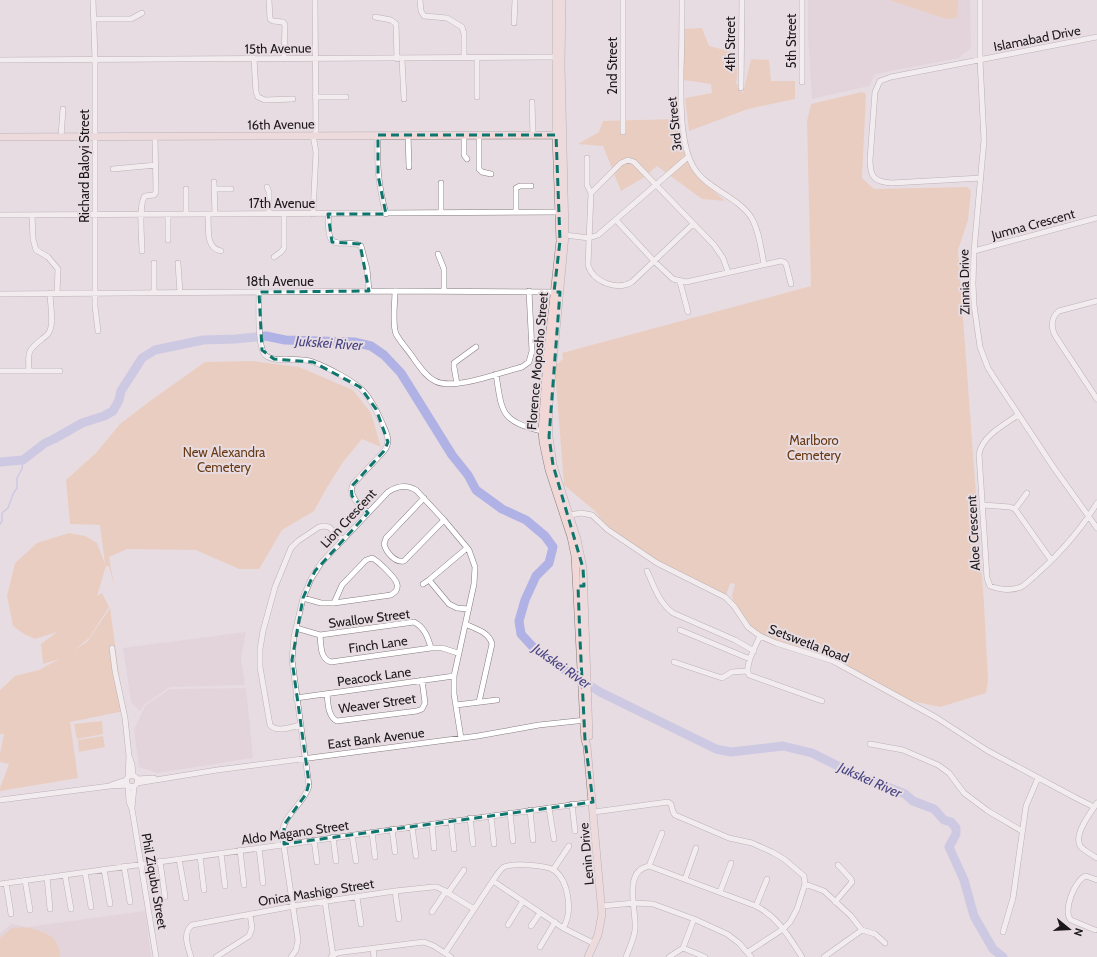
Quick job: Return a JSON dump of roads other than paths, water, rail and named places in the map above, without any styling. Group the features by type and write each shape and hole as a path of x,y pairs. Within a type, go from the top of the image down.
{"street":[{"name":"Richard Baloyi Street","path":"94,0 95,292 98,331"},
{"path":"269,0 270,19 273,21 283,22 285,25 284,59"},
{"path":"313,214 316,152 314,135 315,0"},
{"path":"420,0 421,11 424,16 447,18 462,27 464,34 464,58"},
{"path":"514,23 515,0"},
{"name":"Florence Moposho Street","path":"556,0 556,57 562,212 565,235 545,380 542,431 549,470 574,549 581,586 586,643 586,720"},
{"name":"Florence Moposho Street","path":"559,135 562,0"},
{"name":"2nd Street","path":"623,0 623,132"},
{"name":"3rd Street","path":"682,0 682,103 685,143 688,157 700,176 743,209 752,218 764,264"},
{"name":"4th Street","path":"741,88 742,0"},
{"name":"5th Street","path":"802,0 802,82"},
{"name":"Zinnia Drive","path":"980,0 980,60 984,155 973,272 974,305 980,347 988,368 1018,415 1097,528"},
{"path":"94,19 131,19 142,13"},
{"path":"375,17 391,20 396,24 404,99"},
{"name":"Islamabad Drive","path":"981,178 884,183 874,178 871,173 870,166 875,92 880,82 891,77 1097,37"},
{"name":"15th Avenue","path":"0,60 254,60 314,58 399,59 556,57"},
{"path":"476,58 477,97"},
{"path":"254,60 256,92 258,97 265,100 292,99"},
{"path":"315,97 346,97"},
{"path":"532,102 533,135"},
{"path":"61,137 63,108"},
{"path":"378,135 378,175 380,191 386,214"},
{"path":"408,135 409,167"},
{"path":"464,135 464,155 467,159"},
{"path":"479,135 479,169 482,172 491,174"},
{"name":"16th Avenue","path":"0,137 559,135"},
{"path":"142,251 141,215 144,198 156,194 154,137"},
{"path":"565,235 589,238 598,235 688,157"},
{"path":"587,158 587,185 591,193 588,265 593,274 612,286 623,286 629,284 693,224"},
{"path":"591,193 620,163 628,160 637,164 719,251 728,272"},
{"path":"112,169 156,166"},
{"path":"214,182 215,213"},
{"path":"441,183 441,213"},
{"path":"516,212 516,188 520,186 531,186"},
{"path":"267,187 269,192 269,214"},
{"path":"186,189 186,214"},
{"path":"214,189 231,189"},
{"name":"Florence Moposho Street","path":"562,212 549,404 549,437 553,465 582,556 580,639 586,706"},
{"name":"17th Avenue","path":"0,215 562,212"},
{"path":"168,214 168,240"},
{"path":"208,214 210,245 214,249 221,251"},
{"path":"274,257 284,248 284,214"},
{"path":"328,214 331,240 337,243 356,244 361,246 367,269 369,291"},
{"path":"32,215 34,244 36,250 48,257 58,269 57,293"},
{"name":"Jumna Crescent","path":"974,251 1097,218"},
{"path":"616,220 654,261 673,279 680,282 686,282 764,264 784,262 791,284"},
{"path":"438,254 444,269 444,291"},
{"path":"154,262 154,293"},
{"path":"178,263 180,293"},
{"path":"680,282 688,312"},
{"name":"18th Avenue","path":"0,294 95,292 180,293 369,291 557,292"},
{"path":"395,291 395,327 397,336 427,375 441,383 457,384 522,367 529,362 532,352 529,291"},
{"path":"259,292 260,342 262,350 268,357 274,359 298,359 313,362 354,383 369,397 384,427 388,442 384,451 351,487 352,496 368,513"},
{"path":"29,371 28,355 30,349 51,330 50,293"},
{"path":"1097,301 1059,311 1055,314 1052,324 1053,332 1097,399"},
{"path":"457,384 454,363 476,347"},
{"path":"0,371 60,371"},
{"path":"496,374 499,398 506,415 523,426 542,431"},
{"name":"Aloe Crescent","path":"1018,415 986,439 980,450 979,458 987,578 990,586 999,589 1019,588 1064,547 1088,517"},
{"name":"Lion Crescent","path":"291,957 296,950 298,940 282,834 284,825 306,794 309,786 292,660 296,628 303,598 313,575 321,563 388,492 397,487 407,486 412,488 424,498 467,548 472,557 475,572 454,676 454,688 461,738"},
{"path":"1015,509 1027,493"},
{"path":"424,498 386,538 384,544 389,554 396,561 404,561 444,520"},
{"path":"1088,517 1097,503"},
{"path":"983,505 1010,507 1015,509 1051,560"},
{"name":"Setswetla Road","path":"570,515 581,513 592,515 608,530 650,559 725,597 734,606 750,629 760,636 776,643 833,661 948,725 988,751 1038,778 1096,805"},
{"path":"301,725 277,729 271,727 270,725 260,661 263,631 273,592 294,544 319,527 324,526 329,527 344,540"},
{"path":"423,584 467,548"},
{"path":"303,598 320,603 334,603 394,594 397,589 396,582 377,560 372,558 368,559 342,585 334,603"},
{"path":"647,571 662,603 673,613 735,640 754,651"},
{"path":"429,580 449,604 458,608 468,609"},
{"name":"Swallow Street","path":"296,628 320,635 414,622 420,626 427,635 430,648"},
{"path":"465,624 482,632 489,638 492,644 479,702"},
{"path":"680,630 750,659"},
{"name":"Finch Lane","path":"320,635 323,657 327,661 331,662 430,648 442,648 458,653"},
{"path":"747,672 750,659 760,636"},
{"path":"112,648 115,671 125,718 129,756"},
{"path":"674,662 722,678 732,672 747,672 748,675 753,677 822,701"},
{"name":"Peacock Lane","path":"296,698 454,676"},
{"name":"Weaver Street","path":"327,694 332,716 338,721 417,711 422,709 424,704 422,680"},
{"path":"456,705 497,700"},
{"name":"East Bank Avenue","path":"135,781 586,720"},
{"name":"Lenin Drive","path":"586,720 585,740 588,746 602,906 602,920 595,944 588,957"},
{"path":"870,744 903,750 938,765 949,773 964,793 988,811 1022,831"},
{"name":"Phil Ziqubu Street","path":"129,756 135,781 132,809 156,957"},
{"name":"Phil Ziqubu Street","path":"129,756 129,802 132,809"},
{"path":"1003,932 1013,898 1026,806 1038,778"},
{"path":"128,782 135,781"},
{"path":"0,800 118,786 135,781"},
{"name":"Aldo Magano Street","path":"3,883 593,802"},
{"path":"594,812 668,802 671,804 675,815 729,838 752,844 779,855 801,873 806,884 794,916 783,929 750,955 739,942 731,937 694,919 653,904 634,903 602,906"},
{"path":"572,804 575,831"},
{"path":"1096,805 1082,826 1079,833 1079,842 1080,846 1097,858"},
{"path":"549,808 554,839"},
{"path":"530,810 533,840"},
{"path":"510,813 513,841"},
{"path":"491,816 494,844"},
{"path":"470,818 474,844"},
{"path":"451,821 454,849"},
{"path":"432,824 434,848"},
{"path":"412,827 416,856"},
{"path":"392,829 395,852"},
{"path":"372,832 375,857"},
{"path":"649,866 662,833"},
{"path":"352,835 356,861"},
{"path":"333,838 336,861"},
{"path":"314,840 317,862"},
{"path":"554,870 569,846"},
{"path":"260,848 263,883"},
{"path":"685,879 696,848"},
{"path":"240,850 244,885"},
{"path":"221,853 225,886"},
{"path":"200,856 204,890"},
{"path":"179,858 186,898"},
{"path":"160,861 165,898"},
{"path":"720,892 731,864"},
{"path":"835,902 852,882 838,865"},
{"path":"124,866 130,902"},
{"path":"445,953 493,881 502,869 508,866 547,867 554,870 560,877 568,897 569,914 563,928"},
{"path":"626,957 635,931 633,890 634,878 640,870 649,866 756,906 772,915 802,957"},
{"path":"104,869 110,904"},
{"path":"432,912 464,870"},
{"path":"85,872 90,907"},
{"path":"65,875 71,909"},
{"path":"1095,930 1070,920 1068,918 1067,911 1072,894 1079,880 1086,876 1097,880"},
{"path":"47,877 50,909"},
{"path":"756,906 767,879"},
{"path":"25,880 30,910"},
{"path":"493,881 563,928 595,944"},
{"path":"3,883 11,914"},
{"path":"806,884 824,891 851,916 862,930 875,934 885,943"},
{"name":"Onica Mashigo Street","path":"191,957 186,936 187,929 192,925 294,906 395,891 437,887 474,909"},
{"path":"395,891 399,919"},
{"path":"358,897 361,924"},
{"path":"508,925 523,901"},
{"path":"325,902 332,956 343,952 424,942 451,957"},
{"path":"530,926 540,913"},
{"path":"216,957 249,936 252,928 250,914"},
{"path":"669,957 683,948 694,919"},
{"path":"540,947 555,922"},
{"path":"824,957 862,930"},
{"path":"372,948 374,957"},
{"path":"683,948 705,957"}],"waterway":[{"name":"Jukskei River","path":"0,462 23,460 45,443 82,423 104,416 113,411 119,400 121,391 142,358 155,350 203,340 266,336 285,340 354,342 371,346 384,355 401,373 452,455 468,475 476,490 502,509 526,520 545,536 553,547 549,563 536,576 525,600 519,621 521,634 532,646 554,663 600,692 716,749 731,752 783,746 812,753 868,781 905,794 913,801 934,809 944,820 951,822 956,828 956,834 949,847 964,880 974,916 993,949 1003,957"},
{"path":"0,524 2,521 2,513 8,508 17,488 17,478 22,469 23,460"}],"park label":[{"name":"Marlboro Cemetery","path":"814,448"},
{"name":"New Alexandra Cemetery","path":"224,460"}]}
